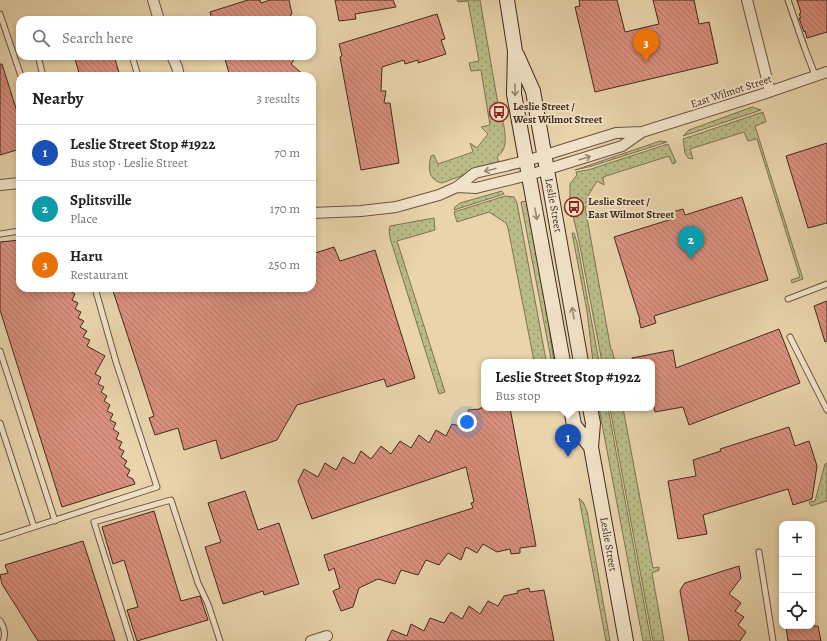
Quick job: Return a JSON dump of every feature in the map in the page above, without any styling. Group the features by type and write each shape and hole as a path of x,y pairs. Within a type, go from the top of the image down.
{"main road":[{"name":"Leslie Street","path":"507,0 515,51 514,94 562,359"},
{"name":"Leslie Street","path":"515,51 533,91 581,359"},
{"name":"Leslie Street","path":"572,411 574,425 591,447"},
{"name":"Leslie Street","path":"591,411 593,423 591,447 626,641"}],"street":[{"path":"153,0 158,16"},
{"path":"747,0 770,91"},
{"path":"174,60 178,72"},
{"name":"East Wilmot Street","path":"457,187 475,173 526,161 616,133 642,132 827,72"},
{"name":"East Wilmot Street","path":"457,187 476,188 529,175 622,146 642,132"},
{"path":"0,186 16,184"},
{"path":"316,213 361,211 396,207 439,195 457,187"},
{"path":"311,641 327,636"}],"lane":[{"path":"788,0 815,75"},
{"path":"0,14 20,72"},
{"path":"39,60 42,72"},
{"path":"133,60 137,72"},
{"path":"0,234 16,232"},
{"path":"788,299 827,284"},
{"path":"0,538 156,487 116,362 96,292"},
{"path":"790,337 827,410"},
{"path":"0,351 55,521"},
{"path":"0,423 34,527"},
{"path":"131,641 94,522 171,500 198,583 208,604 220,641"},
{"path":"759,552 773,641"},
{"path":"0,621 4,632 3,641"}],"green space":[{"path":"457,0 480,0 498,104 499,120 503,120 505,130 505,145 497,157 499,162 442,183 434,179 430,173 429,165 431,156 434,155 438,164 473,152 470,143 477,148 488,134 481,127 490,125 481,70 471,71 469,63 479,61 468,1 458,2"},
{"path":"752,107 761,110 683,136 689,130"},
{"path":"763,112 766,122 755,126 803,279 792,283 791,280 800,277 757,139 748,141 744,132 690,149 693,159 688,158 685,153 683,139"},
{"path":"660,141 667,142 575,170"},
{"path":"668,144 676,162 674,164 672,163 669,156 603,177 604,185 597,181 586,199 593,204 585,207 611,350 614,359 601,359 573,216 576,216 574,201 570,201 570,184 577,175 576,172 588,170"},
{"path":"502,191 504,194 454,210 460,203"},
{"path":"505,196 514,197 517,203 546,359 534,359 506,223 489,212 457,222 454,212"},
{"path":"526,201 528,208 544,292 554,359 551,359 521,202"},
{"path":"434,218 435,230 397,241 445,392 439,394 390,238 389,230 390,226"},
{"path":"572,233 574,233 577,242 598,359 593,359 587,311"},
{"path":"600,411 609,411 651,641 643,641"},
{"path":"611,411 624,411 653,568 659,567 659,570 652,573 664,641 653,641"},
{"path":"827,463 827,501 811,506 809,502 815,501 825,464"},
{"path":"579,498 583,502 587,511 610,641 606,641"}],"building":[{"path":"248,0 260,0 261,3 270,0 289,0 292,14 290,16 211,16 210,12"},
{"path":"335,0 393,0 396,7 355,14 356,19 339,21"},
{"path":"579,0 617,0 625,32 659,24 653,0 694,0 699,24 709,22 718,63 595,92 575,7 580,6"},
{"path":"797,0 827,0 827,32 807,38 799,18 801,18 799,14 801,13"},
{"path":"437,14 445,39 441,40 446,54 418,63 418,60 405,64 404,60 382,67 381,91 386,91 384,103 390,103 399,163 361,170 340,57 342,56 339,44"},
{"path":"75,60 115,60 119,72 79,72"},
{"path":"225,60 294,60 291,64 300,72 229,72"},
{"path":"0,64 2,64 16,109 16,150 0,155"},
{"path":"827,143 827,223 808,228 786,156"},
{"path":"742,197 768,280 654,316 656,323 641,328 640,320 614,237 672,219 670,213 676,211 683,209 685,215"},
{"path":"16,240 16,292 72,292 75,294 72,300 78,303 75,309 81,312 78,318 84,321 80,327 87,331 83,337 90,340 87,346 105,356 95,374 101,377 98,384 104,387 101,392 107,396 104,401 110,405 107,411 113,414 110,420 116,423 113,429 119,433 116,439 122,442 119,448 124,451 121,457 127,461 124,466 130,470 127,476 133,479 135,484 62,507 0,310 0,242"},
{"path":"334,247 340,261 375,250 415,378 387,387 384,379 297,405 277,440 221,459 216,440 184,450 178,428 155,435 149,418 154,416 113,292 316,292 316,253"},
{"path":"827,301 827,341 825,342 814,306"},
{"path":"779,329 800,383 689,425 683,407 655,412 655,359 632,358 673,350 676,368"},
{"path":"481,408 481,411 511,411 536,546 520,548 520,553 511,554 510,549 497,552 483,544 477,553 466,547 461,560 448,553 439,565 426,560 418,575 401,570 395,584 378,579 359,588 353,607 341,611 333,591 340,588 334,568 329,571 324,555 473,508 471,503 474,502 466,467 312,519 298,481 304,469 318,477 325,463 336,470 343,457 354,464 361,451 371,459 381,446 391,454 400,441 411,448 419,435 429,443 436,430 446,436 452,424 470,429 468,410"},
{"path":"789,427 795,446 809,441 817,466 812,499 793,505 788,489 703,515 707,534 678,539 668,481 696,476 693,460 721,451 720,449"},
{"path":"245,491 258,530 279,523 299,584 264,595 263,591 223,604 205,547 221,542 208,503"},
{"path":"154,511 181,601 200,596 208,620 137,641 127,610 138,607 124,560 113,564 102,527"},
{"path":"83,541 115,641 38,641 2,584 0,575 8,573 5,565"},
{"path":"739,566 741,578 729,594 741,603 735,611 744,617 738,625 746,632 740,641 689,641 680,591 682,587 685,583"},
{"path":"529,588 530,592 544,590 554,641 387,641 392,630 407,636 411,624 424,631 430,618 444,623 451,612 462,619 469,606 480,614 488,601 498,606 504,596 518,593 517,591"},
{"path":"815,626 818,626 821,641 788,641 786,629 815,629"}],"place":[{"name":"Haru","path":"646,62"},
{"name":"Leslie Street / West Wilmot Street","path":"499,112"},
{"name":"Leslie Street / East Wilmot Street","path":"574,207"},
{"name":"Splitsville","path":"691,259"},
{"name":"Leslie Street Stop #1922","path":"568,457"}]}
